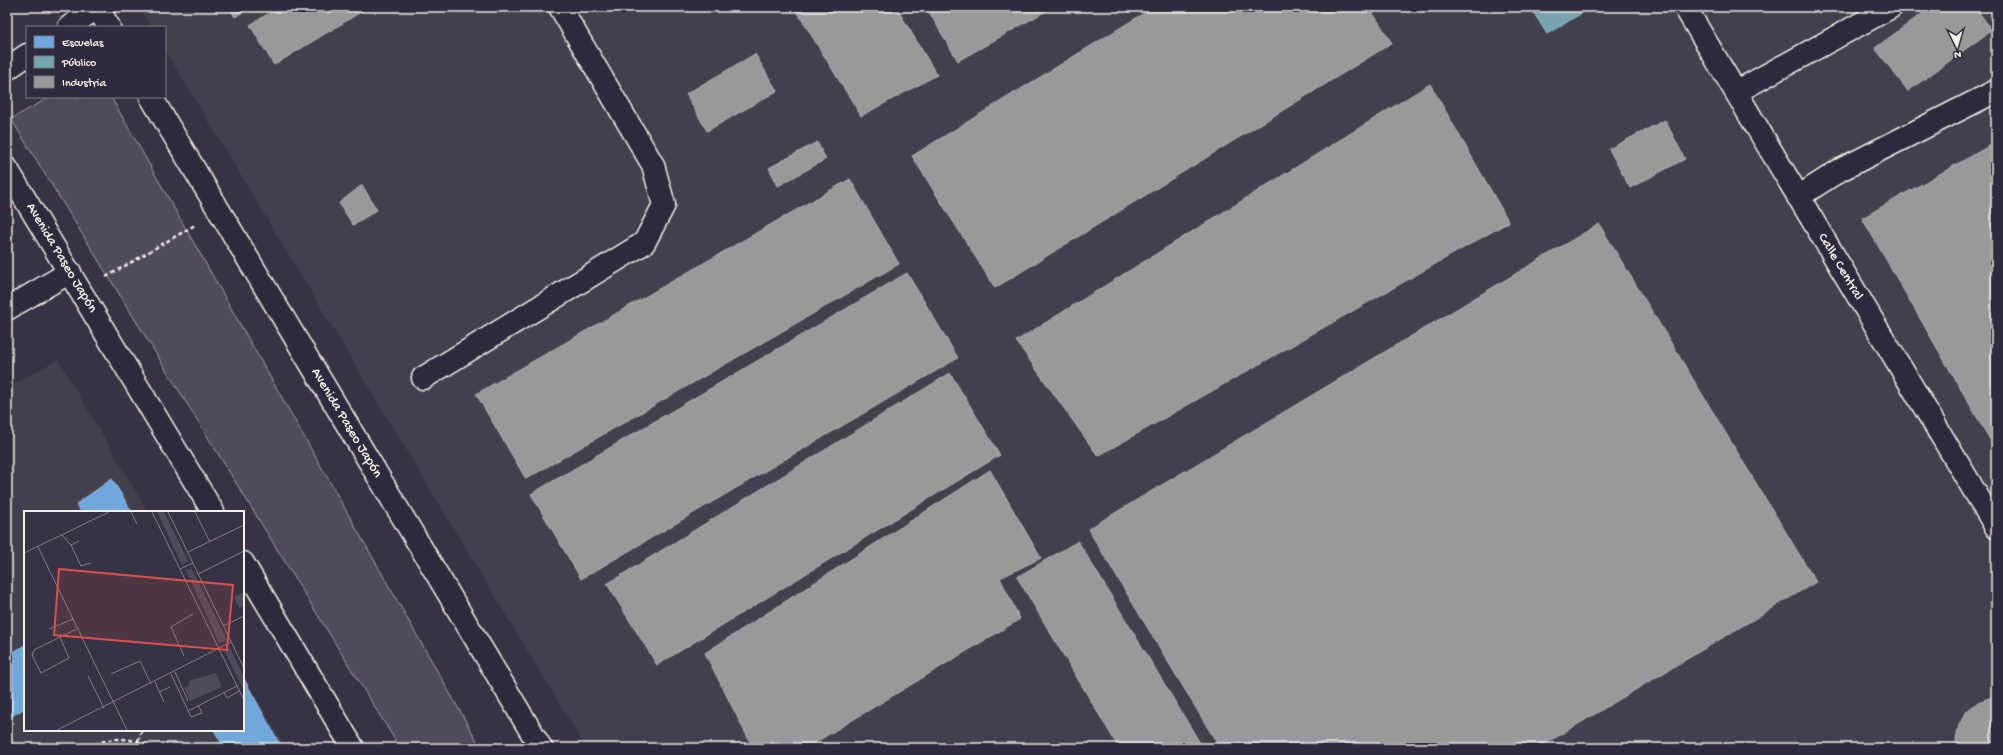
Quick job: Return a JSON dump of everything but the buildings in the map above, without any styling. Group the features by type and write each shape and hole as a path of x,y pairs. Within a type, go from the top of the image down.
{"main road":[{"path":"70,26 98,7 108,26"},
{"path":"423,378 644,243 664,205 653,165 560,7"},
{"name":"Calle Central","path":"1685,7 1996,527"},
{"path":"1736,92 1891,7"},
{"path":"7,69 26,57"},
{"path":"1798,197 1840,170 1996,91"},
{"name":"Avenida Paseo Japón","path":"152,98 541,748"},
{"name":"Avenida Paseo Japón","path":"7,169 212,511"},
{"path":"7,310 70,272"},
{"path":"244,565 352,748"}],"path":[{"path":"82,292 219,210"},
{"path":"138,741 142,731"},
{"path":"89,748 97,743 117,738 138,741 152,748"}],"shaded area":[{"path":"139,7 1996,7 1996,748 586,748 166,52 166,26 150,26"},
{"path":"48,98 112,98 481,748 400,748 11,119"},
{"path":"58,359 147,511 24,511 24,731 244,731 244,677 286,748 7,748 7,388"}]}
